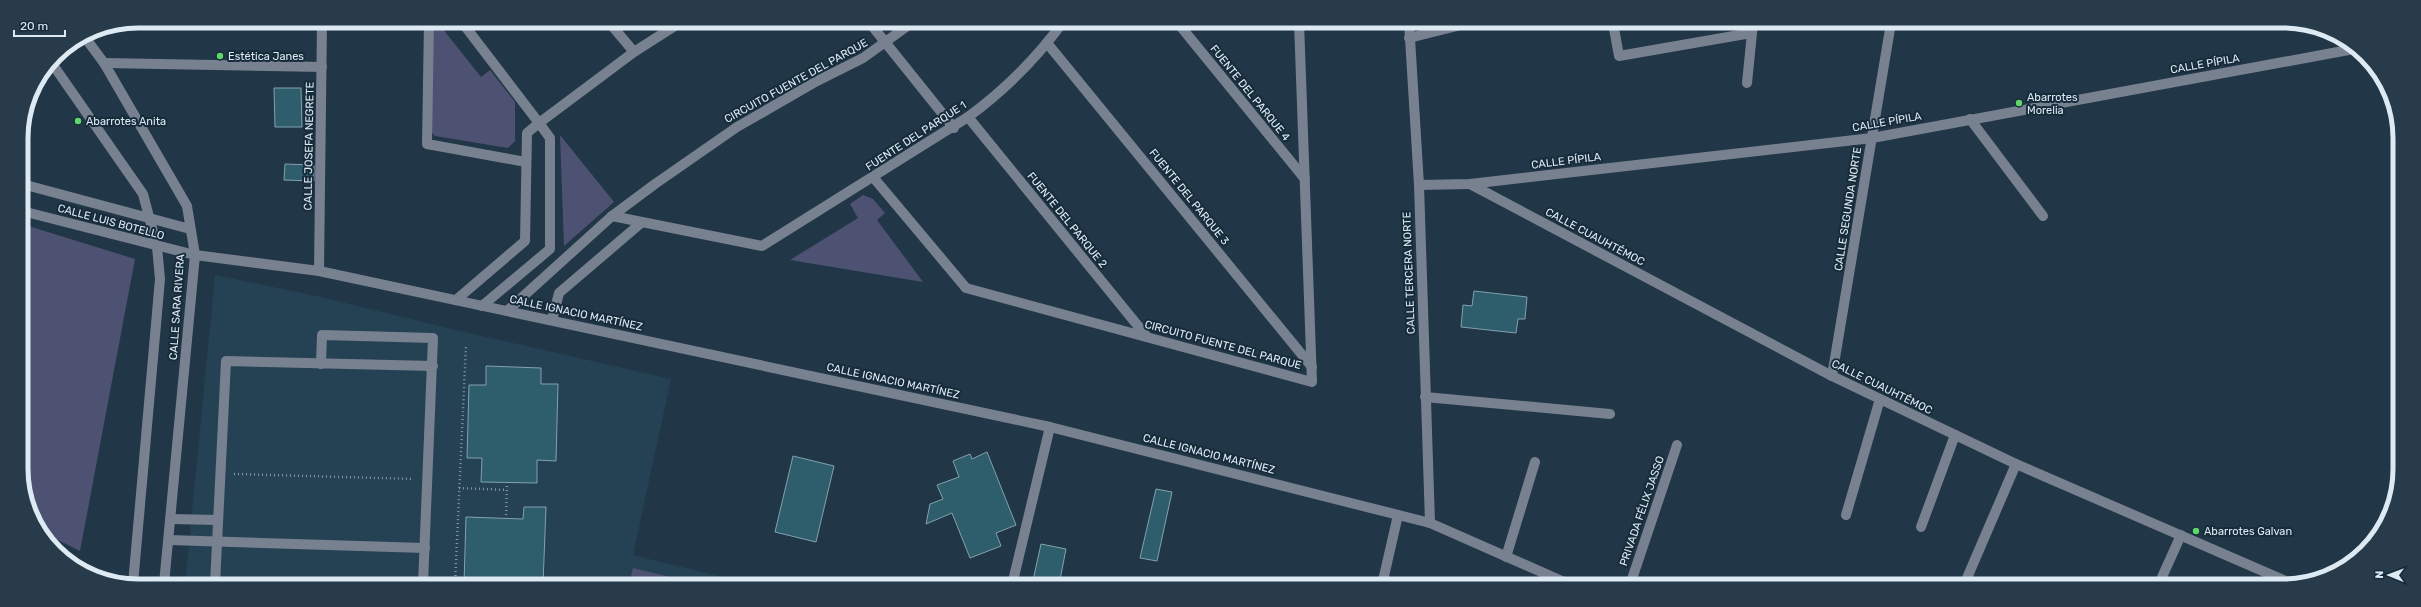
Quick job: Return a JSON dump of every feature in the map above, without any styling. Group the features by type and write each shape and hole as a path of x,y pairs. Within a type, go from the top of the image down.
{"street":[{"name":"CALLE JOSEFA NEGRETE","path":"319,271 322,28"},
{"path":"429,28 427,144 526,162"},
{"path":"466,28 550,138 550,249 482,306"},
{"path":"613,28 634,52"},
{"path":"456,300 525,240 527,133 634,52 672,28"},
{"path":"874,28 954,128"},
{"name":"CIRCUITO FUENTE DEL PARQUE","path":"507,311 612,216 737,127 817,81 864,58 905,28"},
{"name":"FUENTE DEL PARQUE 1","path":"641,223 762,246 954,128 1000,94 1047,43 1058,28"},
{"name":"FUENTE DEL PARQUE 4","path":"1182,28 1305,179"},
{"name":"CIRCUITO FUENTE DEL PARQUE","path":"873,177 966,288 1312,382 1299,28"},
{"name":"CALLE TERCERA NORTE","path":"1408,28 1418,185 1430,523"},
{"path":"1409,38 1449,28"},
{"path":"1614,28 1619,56 1751,33"},
{"path":"1747,83 1752,28"},
{"name":"CALLE SEGUNDA NORTE","path":"1832,376 1890,28"},
{"name":"CALLE SARA RIVERA","path":"87,41 104,63 187,206 195,255 172,518 165,579"},
{"name":"FUENTE DEL PARQUE 3","path":"1047,43 1312,367"},
{"name":"CALLE PÍPILA","path":"1418,185 1470,184 1872,138 2349,50"},
{"path":"104,63 322,67"},
{"name":"CALLE SARA RIVERA","path":"54,67 143,194 157,247 160,279 133,579"},
{"name":"FUENTE DEL PARQUE 2","path":"968,117 1147,337"},
{"path":"1970,119 2043,216"},
{"name":"CALLE CUAUHTÉMOC","path":"1470,184 1832,376 2016,464 2281,579"},
{"name":"CALLE LUIS BOTELLO","path":"28,186 190,229"},
{"name":"CALLE LUIS BOTELLO","path":"28,213 157,247 195,255"},
{"path":"612,216 641,223"},
{"path":"552,320 559,293 641,223"},
{"name":"CALLE IGNACIO MARTÍNEZ","path":"195,255 319,271 1050,427 1430,523 1557,579"},
{"path":"321,364 322,336 433,338 423,579"},
{"path":"215,579 226,361 433,366"},
{"path":"1425,397 1610,414"},
{"path":"1846,515 1880,399"},
{"path":"1013,579 1050,427"},
{"path":"1920,527 1955,435"},
{"name":"PRIVADA FÉLIX JASSO","path":"1632,579 1677,445"},
{"path":"1506,557 1535,462"},
{"path":"1967,579 2016,464"},
{"path":"1383,579 1398,515"},
{"path":"172,518 217,520"},
{"path":"2161,579 2181,535"},
{"path":"169,540 425,548"}],"path":[{"path":"455,579 466,345"},
{"path":"221,473 428,480"},
{"path":"506,519 507,482"},
{"path":"459,488 507,490"}],"shaded area":[{"path":"433,28 442,28 481,77 490,70 515,102 515,141 508,148 435,136 429,129"},
{"path":"560,135 614,202 564,246"},
{"path":"863,195 873,199 885,213 877,220 923,282 790,260 858,218 850,204"},
{"path":"28,226 135,259 80,551 52,537 39,518 30,490 28,476"},
{"path":"215,275 317,296 456,330 671,379 633,555 731,579 185,579"},
{"path":"633,568 678,579 630,579"}],"building":[{"path":"274,88 301,88 302,127 275,127"},
{"path":"285,164 314,165 314,181 284,180"},
{"path":"1474,291 1527,297 1525,319 1518,319 1516,333 1461,327 1463,305 1472,306"},
{"path":"486,366 541,368 541,384 558,384 556,461 537,460 537,483 481,482 482,458 467,458 469,385 486,385"},
{"path":"987,452 1016,525 996,533 1001,546 970,558 952,513 926,524 930,504 943,499 937,485 959,477 953,461 970,454 972,459"},
{"path":"793,456 834,466 816,542 775,532"},
{"path":"1156,489 1172,492 1157,561 1140,558"},
{"path":"524,507 546,507 543,579 464,579 466,517 523,519"},
{"path":"1041,544 1066,549 1060,579 1033,579"}],"place":[{"name":"Estética Janes","path":"220,56"},
{"name":"Abarrotes Morelia","path":"2019,103"},
{"name":"Abarrotes Anita","path":"78,121"},
{"name":"Abarrotes Galvan","path":"2196,531"}]}
